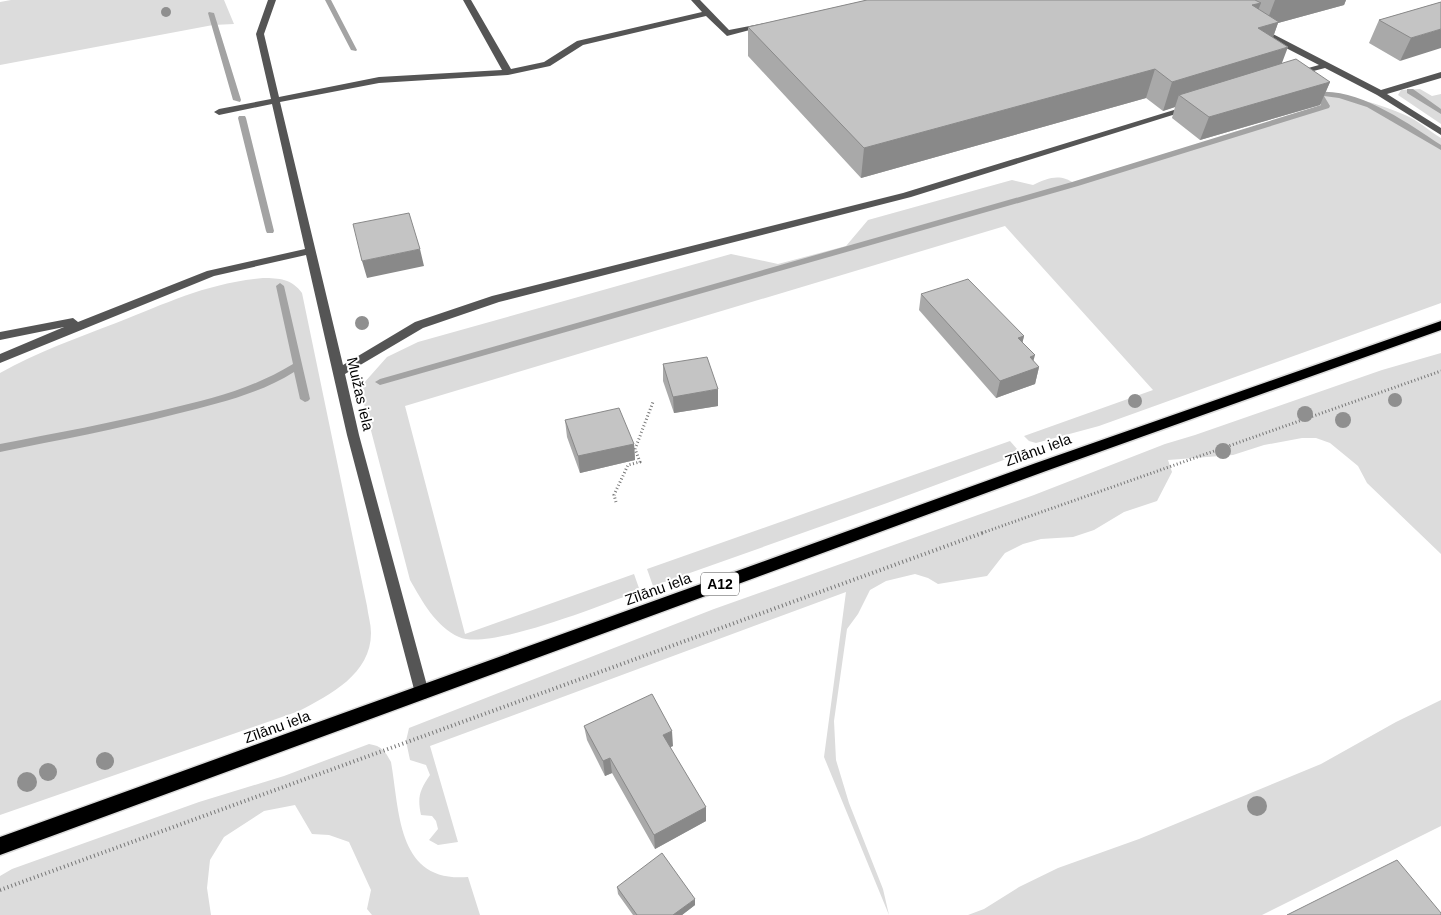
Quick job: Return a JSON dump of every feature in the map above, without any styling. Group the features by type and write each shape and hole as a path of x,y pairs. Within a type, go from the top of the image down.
{"highway":[{"name":"Zīlānu iela","path":"0,846 1041,468 1441,325"}],"street":[{"name":"Muižas iela","path":"272,0 260,34 353,435 422,694"},
{"path":"467,0 508,72"},
{"path":"695,0 727,33 774,22"},
{"path":"219,112 379,80 508,72 547,64 580,43 708,13"},
{"path":"1254,28 1380,93 1441,132"},
{"path":"1288,77 1327,65"},
{"path":"1380,93 1441,75"},
{"path":"338,373 419,325 496,299 907,195 1203,104"},
{"path":"0,359 211,273 310,251"},
{"path":"0,336 100,317"}],"path":[{"path":"0,890 861,576 1441,371"},
{"path":"616,502 614,495 628,465 640,462 636,449 653,402"}],"shaded area":[{"path":"11,0 224,0 234,24 213,25 0,65 0,2"},
{"path":"1420,89 1432,96 1441,94 1441,124 1398,95 1401,90"},
{"path":"1322,94 1354,98 1385,107 1410,117 1441,138 1441,303 1099,426 1036,443 1029,441 1024,436 1153,390 1005,226 405,406 465,634 634,574 640,591 576,615 521,632 474,640 459,637 443,627 430,613 410,580 363,400 363,384 387,357 418,342 731,254 778,264 846,246 868,220 1012,180 1033,185 1049,179 1059,178 1075,184 1326,106 1319,97"},
{"path":"263,278 285,280 298,288 302,293 370,623 369,647 364,660 347,681 323,698 299,711 0,815 0,373 28,358 188,295 205,289"},
{"path":"1441,353 1441,554 1367,483 1358,466 1330,443 1316,438 1302,438 1264,445 1233,455 1168,460 1172,472 1157,501 1124,512 1094,530 1073,537 1041,539 1023,544 1005,553 987,576 938,584 928,578 915,574 886,581 870,590 858,614 847,629 834,721 836,760 849,803 883,889 889,915 824,757 846,592 430,746 458,842 438,845 429,840 438,829 436,821 432,816 421,815 419,798 430,775 426,765 410,760 406,741 409,728 714,609 1034,495 1165,444 1382,370"},
{"path":"1010,441 1017,449 1009,458 653,586 647,569"},
{"path":"1441,700 1441,826 1262,915 968,915 984,909 1019,887 1058,868 1139,839 1321,764 1396,722"},
{"path":"369,744 383,750 391,762 401,822 406,841 415,857 427,869 445,876 468,877 480,915 372,915 367,909 371,890 349,842 329,835 312,834 295,805 264,811 224,837 210,860 207,888 211,915 0,915 0,876 12,869 199,802 284,776"}],"building":[{"path":"867,0 1255,0 1261,3 1252,5 1279,22 1258,28 1288,47 1172,82 1155,69 864,148 748,27"},
{"path":"1441,2 1441,29 1411,38 1379,20"},
{"path":"1296,59 1330,82 1209,117 1179,95"},
{"path":"409,213 420,249 362,261 353,224"},
{"path":"968,279 1024,336 1018,338 1035,355 1030,357 1039,367 1000,381 921,294"},
{"path":"707,357 718,389 673,397 663,364"},
{"path":"619,408 634,444 578,456 565,420"},
{"path":"652,694 672,731 663,735 706,807 654,835 610,758 603,761 584,726"},
{"path":"662,853 695,899 673,915 637,915 617,887"},
{"path":"1397,860 1441,915 1287,915"}],"waterway":[{"path":"328,0 354,50"},
{"path":"211,13 237,100"},
{"path":"1410,91 1441,112"},
{"path":"380,382 1075,184 1326,106 1319,97 1322,94 1339,96 1370,106 1399,121 1441,148"},
{"path":"242,118 270,231"},
{"path":"280,286 298,365"},
{"path":"0,448 135,421 210,402 256,387 298,365"},
{"path":"298,365 305,399"}]}
